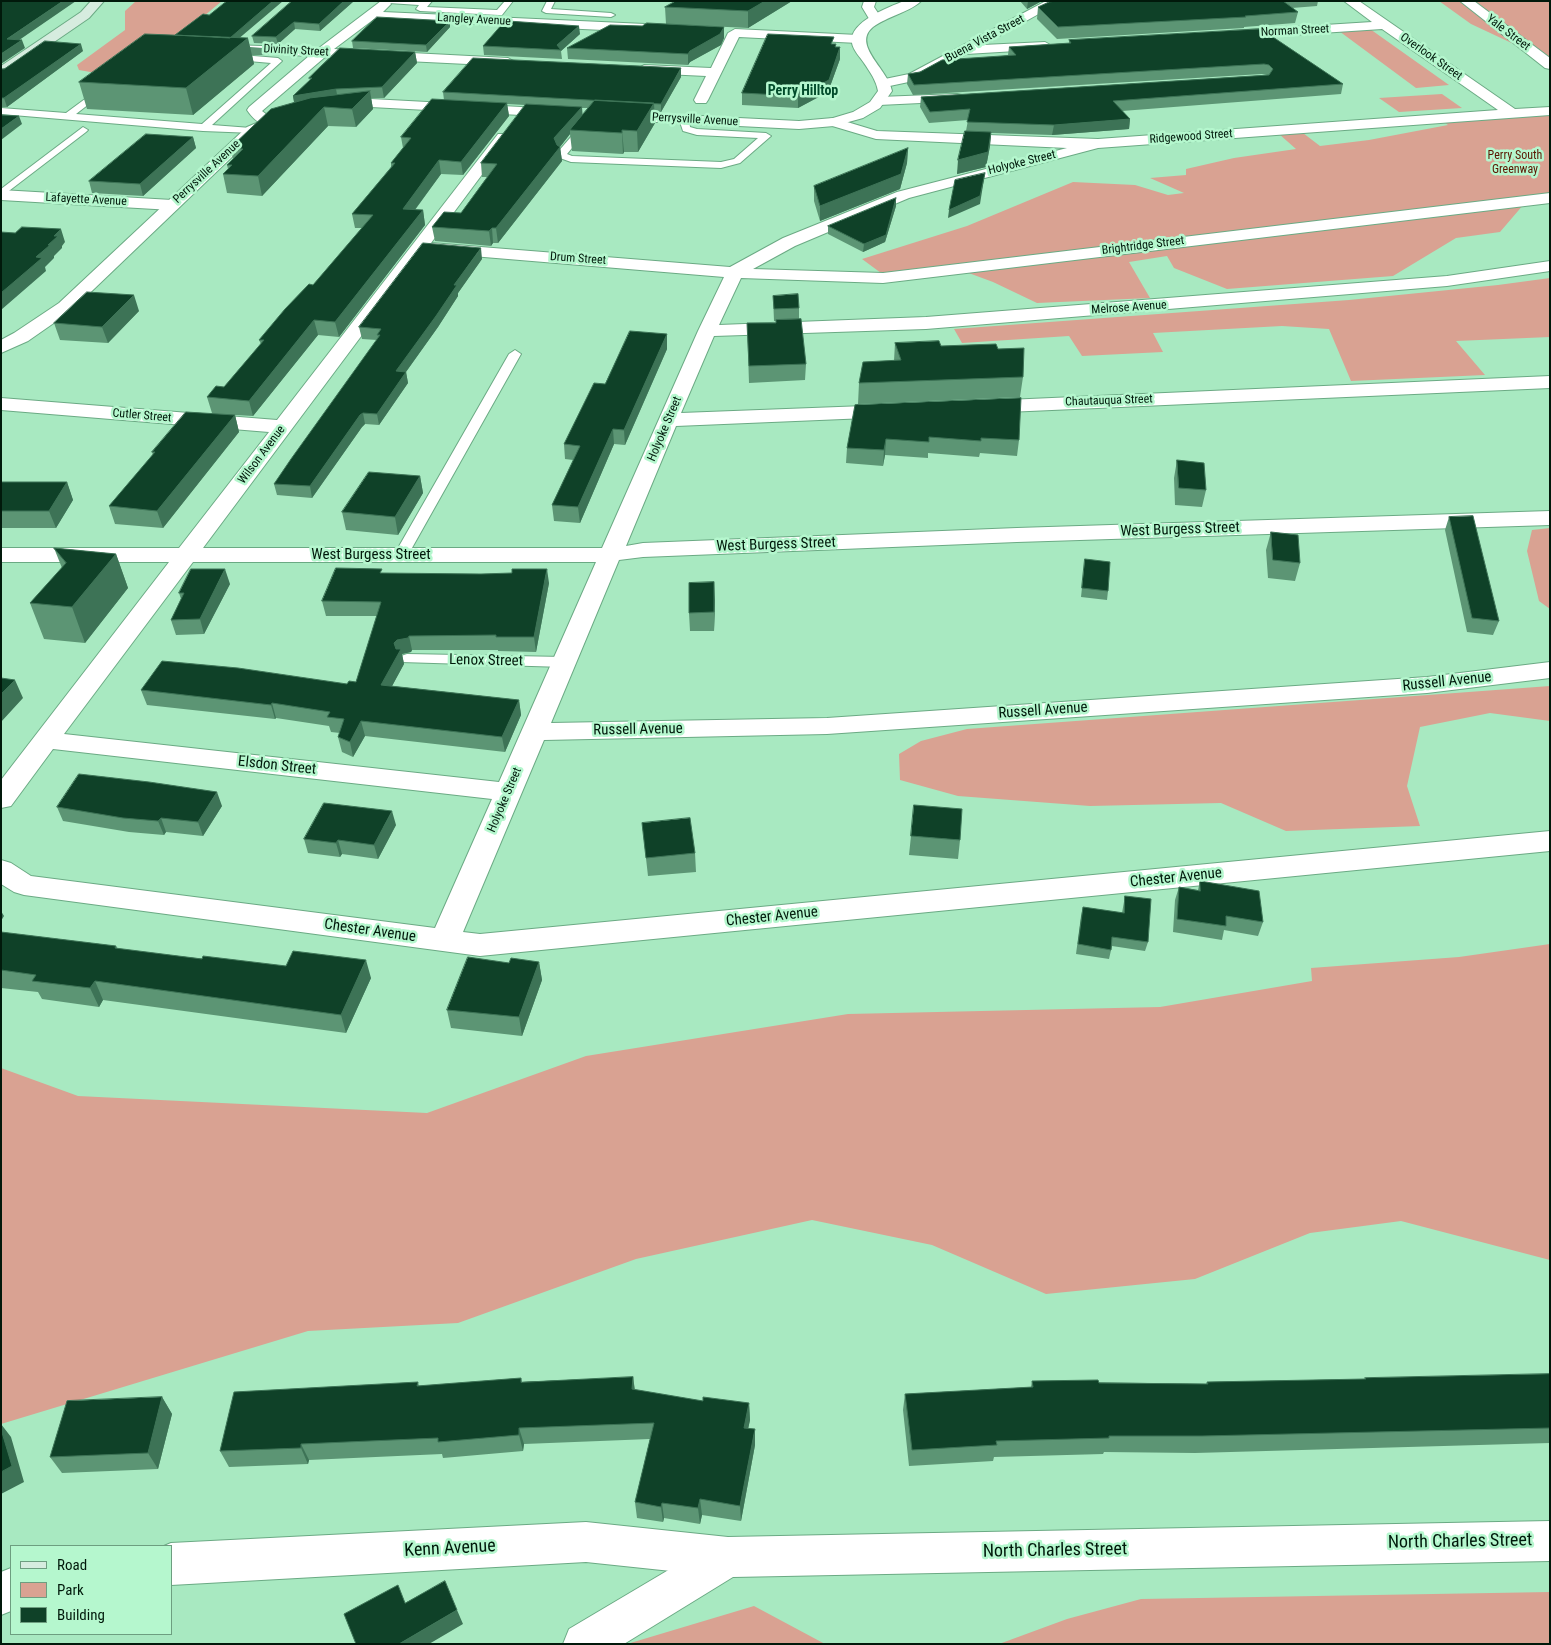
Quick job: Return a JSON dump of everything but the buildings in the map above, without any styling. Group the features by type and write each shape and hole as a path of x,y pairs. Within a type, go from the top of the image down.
{"main road":[{"path":"1,72 85,15 98,1"}],"street":[{"path":"268,121 258,116 254,110 322,52 388,1"},
{"path":"870,1 870,10 876,19"},
{"path":"915,1 865,26 858,40 860,48 885,83 885,91 879,101 902,102 970,98"},
{"name":"Overlook Street","path":"1350,1 1511,113"},
{"name":"Yale Street","path":"1466,1 1550,65"},
{"name":"Buena Vista Street","path":"885,83 914,77 1055,5"},
{"name":"Langley Avenue","path":"372,15 660,29"},
{"name":"Norman Street","path":"1216,35 1385,25"},
{"path":"701,100 715,72 726,32 858,40"},
{"name":"Divinity Street","path":"252,36 238,48 518,62"},
{"path":"966,50 1056,45"},
{"path":"626,68 715,72"},
{"name":"Perrysville Avenue","path":"321,107 371,103 784,124 834,122 858,115 879,101"},
{"name":"Wilson Avenue","path":"1,799 522,111"},
{"name":"Ridgewood Street","path":"834,122 876,134 912,138 1098,144 1550,111"},
{"name":"Perrysville Avenue","path":"1,347 65,307 251,131 268,121 286,115"},
{"name":"Holyoke Street","path":"444,941 707,331 736,272 789,242 903,195 1098,144"},
{"name":"Lafayette Avenue","path":"1,195 172,205"},
{"name":"Brightridge Street","path":"736,272 763,275 846,278 918,275 1550,198"},
{"name":"Drum Street","path":"420,247 736,272"},
{"name":"Melrose Avenue","path":"707,331 966,320 1447,281 1550,266"},
{"name":"Chautauqua Street","path":"966,408 1550,382"},
{"name":"Cutler Street","path":"1,404 283,428"},
{"path":"669,420 906,410"},
{"name":"West Burgess Street","path":"1,555 611,555 643,550 1017,535 1550,518"},
{"name":"Russell Avenue","path":"535,732 827,726 1427,685 1550,670"},
{"name":"Elsdon Street","path":"46,740 508,792"},
{"name":"Chester Avenue","path":"1,870 24,885 480,946 1550,841"},
{"name":"North Charles Street","path":"728,1557 1550,1541"},
{"name":"Kenn Avenue","path":"172,1564 586,1542 728,1557"},
{"path":"584,1644 728,1557"}],"lane":[{"path":"388,1 427,2"},
{"path":"427,2 420,9 499,12 510,1"},
{"path":"552,1 546,11 613,11 603,26"},
{"path":"203,128 278,61 224,57"},
{"path":"67,117 113,81"},
{"path":"1,111 251,131"},
{"path":"598,115 562,153 563,156 572,159 721,165 737,161 766,136 784,124"},
{"path":"684,120 686,129 697,132 766,136"},
{"path":"1,195 83,130"},
{"path":"400,555 515,354"},
{"name":"Lenox Street","path":"407,659 564,662"}],"green space":[{"path":"136,1 222,1 186,31 96,73 79,70 77,65 125,30 125,11"},
{"path":"1439,1 1550,1 1550,61 1471,24"},
{"path":"1370,29 1449,85 1416,88 1339,31"},
{"path":"1442,94 1462,108 1399,112 1379,98"},
{"name":"Perry South Greenway","path":"1550,114 1550,194 1530,197 1500,232 1456,238 1393,276 1227,289 1174,268 1167,256 1129,262 1150,298 1037,303 993,282 947,265 881,273 862,259 967,226 1073,182 1135,185 1168,195 1184,193 1150,178 1186,175 1186,169 1234,158 1296,149 1279,134 1303,133 1320,146 1369,140 1448,125 1444,122"},
{"path":"1550,278 1550,337 1456,341 1485,375 1351,381 1329,329 1282,326 1153,333 1163,352 1082,356 1069,336 962,343 954,329 1349,300"},
{"path":"1550,528 1550,609 1539,601 1527,551 1532,530"},
{"path":"1550,686 1550,721 1490,713 1420,727 1407,786 1420,826 1286,831 1221,803 1090,806 958,796 900,780 899,754 921,741 967,729"},
{"path":"1550,944 1550,1260 1401,1221 1310,1233 1195,1279 1046,1294 932,1245 812,1220 636,1259 458,1323 308,1331 1,1424 1,1068 78,1096 427,1113 586,1056 848,1014 1160,1007 1312,981 1311,968 1459,957"},
{"path":"1550,1592 1550,1644 999,1644 1067,1619 1141,1599"},
{"path":"754,1606 825,1644 627,1644"}],"district":[{"name":"Perry Hilltop","path":"803,91"}]}
